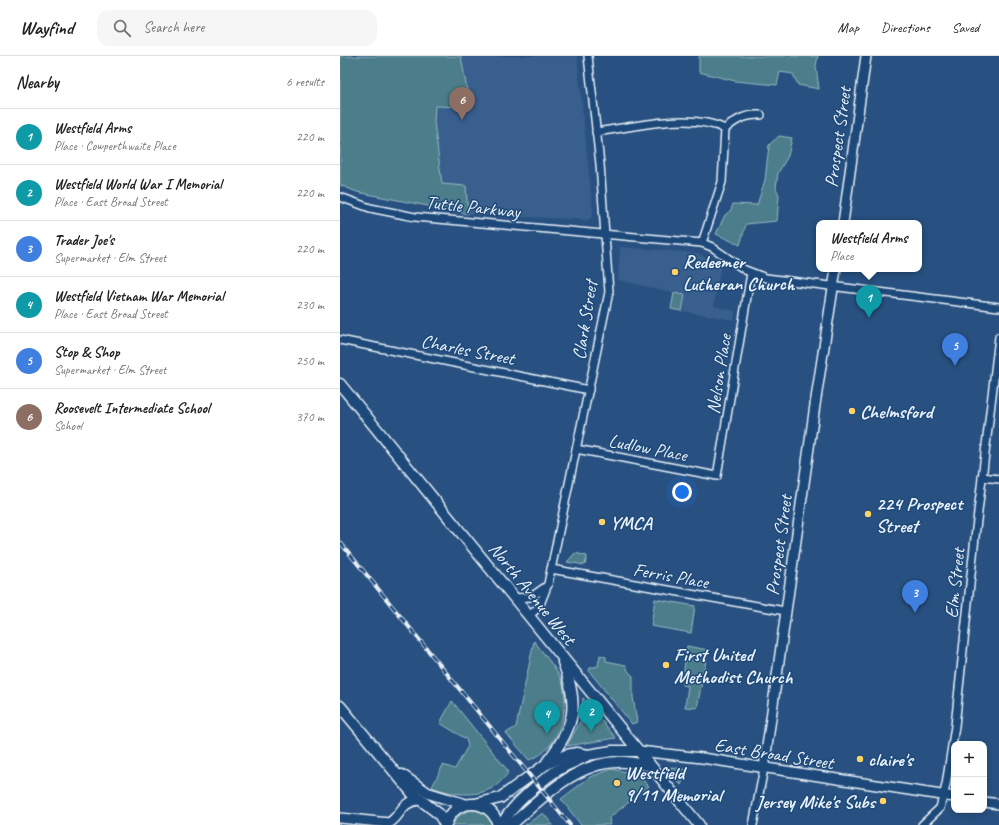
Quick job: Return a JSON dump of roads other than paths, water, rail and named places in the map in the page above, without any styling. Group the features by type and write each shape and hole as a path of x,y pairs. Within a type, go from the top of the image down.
{"main road":[{"name":"North Avenue West","path":"340,384 515,598 638,752 699,825"},
{"path":"545,765 563,739 573,706 572,690 560,655"},
{"path":"340,706 418,800 439,814 445,825"},
{"name":"East Broad Street","path":"502,825 507,813 552,775 588,755 612,751 638,752"},
{"name":"East Broad Street","path":"475,804 487,802 504,796 545,765 566,755 577,753 588,755"},
{"path":"512,825 581,770 603,763 616,762 650,766"},
{"path":"395,771 428,793 464,804 475,804 485,807 492,812 498,825"},
{"path":"445,825 453,811 464,804"}],"street":[{"name":"Clark Street","path":"529,616 539,607 548,584 609,292 596,132 588,56"},
{"name":"Prospect Street","path":"843,220 866,56"},
{"path":"761,115 750,115 739,118 725,129 722,182 702,243 712,247 751,273 766,278 834,285 999,307"},
{"path":"596,132 673,122 715,124 725,129"},
{"name":"Tuttle Parkway","path":"340,197 370,208 415,217 702,243"},
{"name":"Prospect Street","path":"753,825 764,768 836,272"},
{"name":"Nelson Place","path":"714,476 717,476 751,273"},
{"name":"Elm Street","path":"922,825 940,808 944,796 955,726 999,337"},
{"name":"Charles Street","path":"340,340 589,390"},
{"name":"Ludlow Place","path":"576,449 714,476"},
{"path":"982,477 999,479"},
{"name":"Ferris Place","path":"551,569 786,611"},
{"path":"515,598 531,597 548,584"},
{"name":"East Broad Street","path":"638,752 702,758 951,797"},
{"path":"340,818 389,823 395,820 404,805 410,801 418,800"},
{"path":"987,802 999,804"}],"railway":[{"path":"340,542 570,825"}],"place":[{"name":"Roosevelt Intermediate School","path":"462,120"},
{"name":"Redeemer Lutheran Church","path":"675,272"},
{"name":"Westfield Arms","path":"869,318"},
{"name":"Stop & Shop","path":"955,366"},
{"name":"Chelmsford","path":"852,411"},
{"name":"224 Prospect Street","path":"868,514"},
{"name":"YMCA","path":"602,522"},
{"name":"Trader Joe's","path":"915,613"},
{"name":"First United Methodist Church","path":"666,665"},
{"name":"Westfield World War I Memorial","path":"591,732"},
{"name":"Westfield Vietnam War Memorial","path":"547,734"},
{"name":"claire's","path":"860,759"},
{"name":"Westfield 9/11 Memorial","path":"617,783"},
{"name":"Jersey Mike's Subs","path":"883,801"}]}
